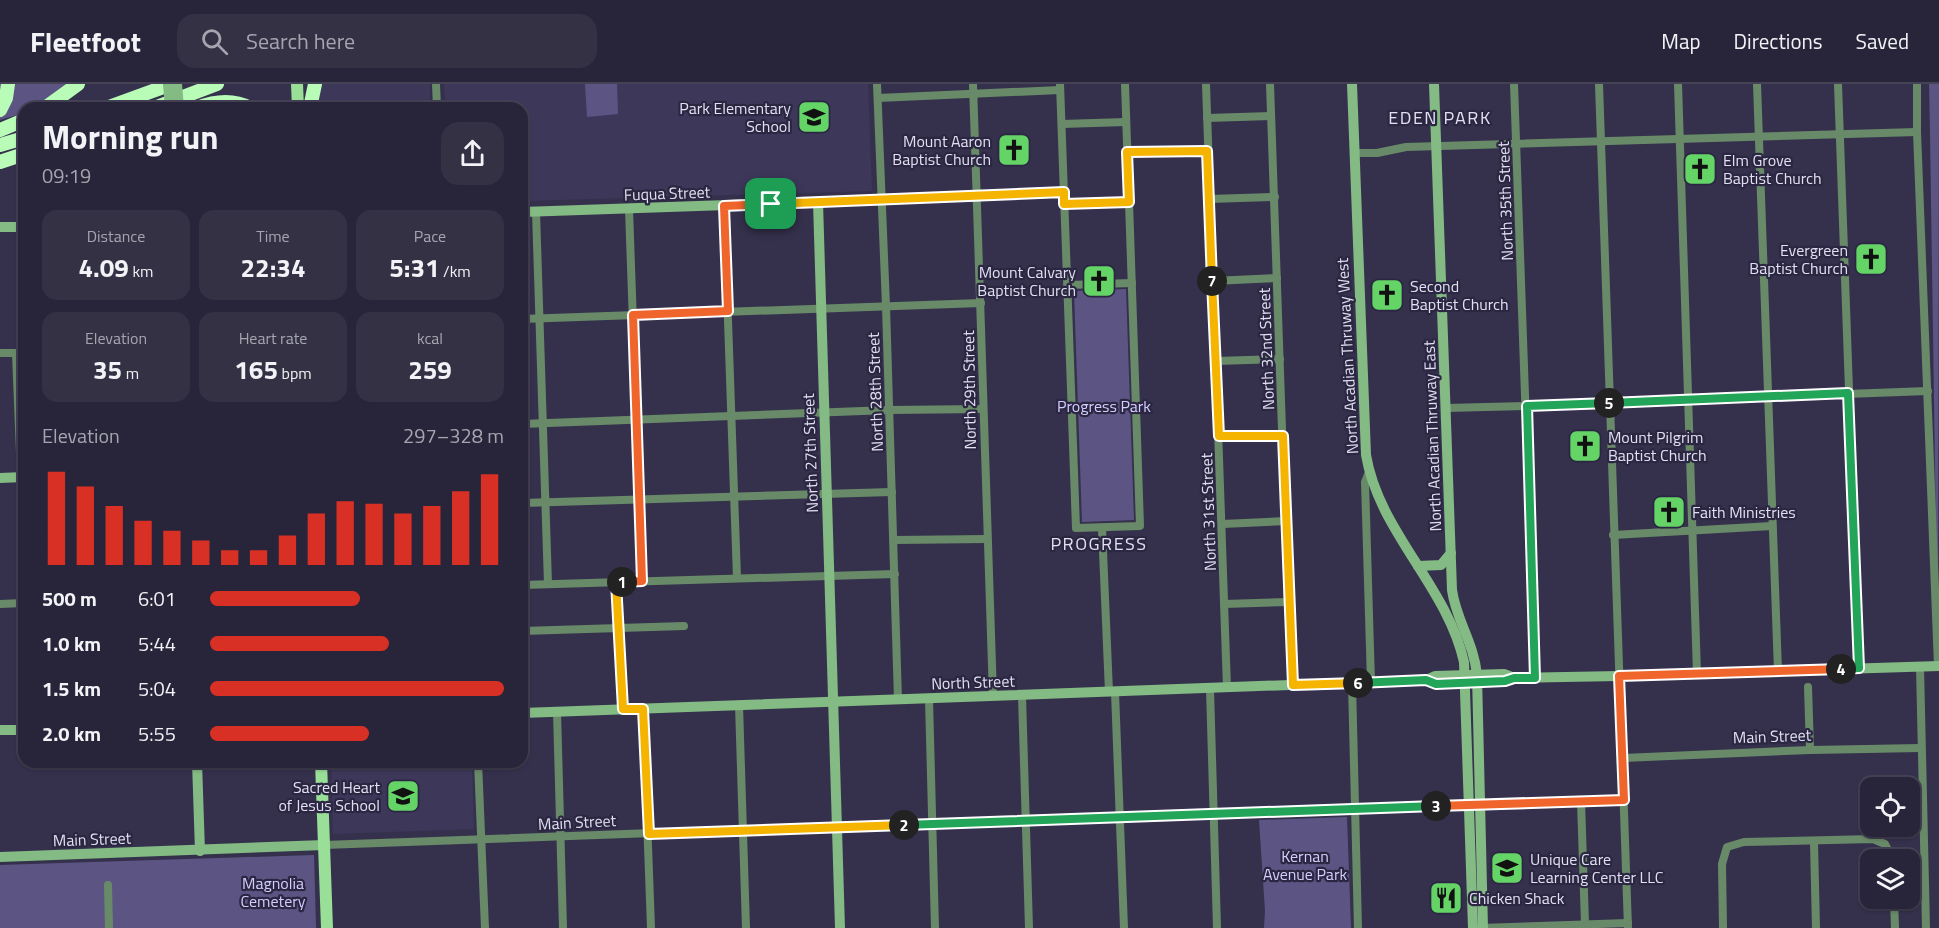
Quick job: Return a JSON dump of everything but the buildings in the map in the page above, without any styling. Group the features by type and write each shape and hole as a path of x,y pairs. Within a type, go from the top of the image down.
{"highway":[{"path":"0,110 6,98 8,84"},
{"path":"53,102 78,84"},
{"path":"112,102 150,84"},
{"path":"122,102 170,84"},
{"path":"170,102 217,84"},
{"path":"310,102 315,84"},
{"path":"0,130 18,122"},
{"path":"0,145 18,140"},
{"path":"0,162 18,156"}],"main road":[{"path":"297,84 298,102"},
{"path":"305,84 307,102"},
{"path":"321,768 327,928"}],"street":[{"path":"170,84 170,102"},
{"path":"177,84 178,102"},
{"path":"436,84 437,102"},
{"name":"North 28th Street","path":"877,84 898,700"},
{"name":"North 29th Street","path":"973,84 993,696"},
{"path":"878,98 1060,87 1076,528 1140,526 1125,84"},
{"name":"North 31st Street","path":"1206,84 1227,688"},
{"name":"North 32nd Street","path":"1270,84 1288,602 1293,685"},
{"name":"North Acadian Thruway West","path":"1352,84 1365,448 1369,471 1379,499 1451,621 1462,654 1474,805"},
{"name":"North Acadian Thruway East","path":"1434,84 1454,603 1470,641 1477,679 1474,805"},
{"name":"North 35th Street","path":"1514,84 1535,678"},
{"path":"1474,805 1475,928 1585,924 1628,926 1599,84"},
{"path":"1677,84 1697,674"},
{"path":"1757,84 1778,671"},
{"path":"1838,84 1859,668"},
{"path":"1917,84 1917,132 1939,666"},
{"path":"1207,118 1271,116"},
{"path":"1062,124 1126,122"},
{"path":"1355,153 1377,153 1406,147 1917,132"},
{"path":"1127,152 1207,151"},
{"name":"Fuqua Street","path":"528,212 1064,192"},
{"path":"1209,199 1275,197"},
{"name":"North 27th Street","path":"818,202 840,928"},
{"path":"1064,204 1129,202"},
{"path":"724,206 737,578"},
{"path":"629,209 642,581"},
{"path":"536,212 548,584"},
{"path":"0,228 18,226"},
{"path":"1212,281 1277,278"},
{"path":"1068,285 1132,283"},
{"path":"528,319 981,303"},
{"path":"0,353 18,353"},
{"path":"1216,361 1280,359"},
{"path":"1446,408 1928,391"},
{"path":"528,424 889,410 983,409"},
{"path":"1219,436 1283,436"},
{"path":"1369,471 1365,482 1371,682"},
{"path":"0,478 18,477"},
{"path":"528,503 892,492"},
{"path":"1222,524 1286,521"},
{"path":"1613,536 1772,526"},
{"path":"1102,528 1120,816 1124,928"},
{"path":"894,540 987,539"},
{"path":"1418,566 1441,565 1451,553"},
{"path":"528,585 895,574"},
{"path":"616,582 623,709"},
{"path":"1224,604 1288,602"},
{"path":"0,604 18,603"},
{"path":"528,631 684,626"},
{"path":"1446,676 1457,670 1462,654"},
{"name":"North Street","path":"528,713 1210,689 1426,680 1436,676 1477,679 1504,674 1514,678 1535,678 1939,666"},
{"path":"1920,667 1926,928"},
{"name":"North Street","path":"1426,680 1436,684 1465,679"},
{"path":"1352,683 1358,928"},
{"path":"1808,687 1810,750"},
{"path":"1210,689 1217,928"},
{"path":"1022,696 1029,928"},
{"path":"929,699 935,928"},
{"path":"739,705 746,928"},
{"path":"643,709 651,928"},
{"path":"557,712 563,928"},
{"path":"0,730 18,730"},
{"name":"Main Street","path":"1623,758 1921,748"},
{"path":"196,768 200,851"},
{"path":"478,768 485,928"},
{"name":"Main Street","path":"0,857 1624,800"},
{"path":"1581,801 1585,924"},
{"path":"1474,805 1484,928"},
{"path":"1723,928 1722,864 1727,847 1744,842 1873,839 1885,844 1888,849"},
{"path":"1814,842 1816,928"},
{"path":"108,885 109,928"},
{"path":"1894,909 1895,928"}],"shaded area":[{"path":"320,84 430,84 430,102 319,102"},
{"path":"444,84 868,84 872,191 528,201 528,102 446,102"},
{"name":"Sacred Heart of Jesus School","path":"331,768 472,768 474,829 333,834"}],"green space":[{"path":"0,84 67,84 44,102 18,102 18,115 0,120"},
{"path":"585,84 617,84 618,114 587,117"},
{"path":"1929,84 1939,84 1938,666 1930,132"},
{"name":"Progress Park","path":"1126,289 1134,520 1082,522 1074,291"},
{"name":"Kernan Avenue Park","path":"1347,817 1351,928 1264,928 1259,820"},
{"name":"Magnolia Cemetery","path":"314,855 316,928 0,928 0,865"}],"place":[{"name":"Park Elementary School","path":"814,117"},
{"name":"Mount Aaron Baptist Church","path":"1014,150"},
{"name":"Elm Grove Baptist Church","path":"1700,169"},
{"name":"Evergreen Baptist Church","path":"1871,259"},
{"name":"Mount Calvary Baptist Church","path":"1099,281"},
{"name":"Second Baptist Church","path":"1387,295"},
{"name":"Mount Pilgrim Baptist Church","path":"1585,446"},
{"name":"Faith Ministries","path":"1669,512"},
{"name":"Sacred Heart of Jesus School","path":"403,796"},
{"name":"Unique Care Learning Center LLC","path":"1507,868"},
{"name":"Chicken Shack","path":"1446,898"}],"district":[{"name":"EDEN PARK","path":"1440,117"},
{"name":"PROGRESS","path":"1099,543"}],"route":[{"path":"1207,151 1219,436 1283,436 1293,685 1426,680 1436,684 1535,678 1527,406 1848,393 1859,668 1619,676 1624,800 649,834 643,709 623,709 616,582 642,581 633,315 728,311 724,206 771,204 1064,192 1064,204 1129,202 1127,152 1207,151"}]}
